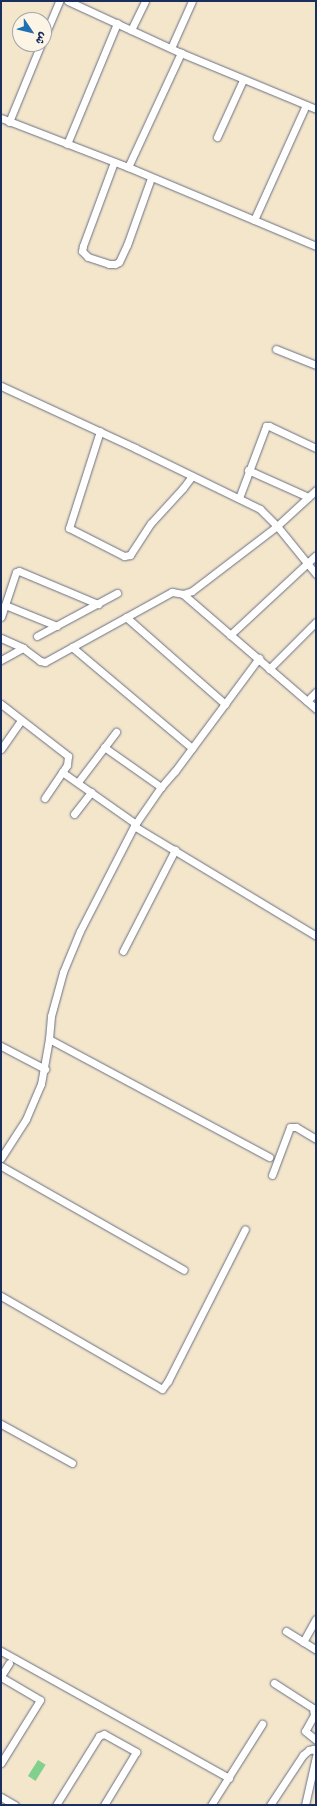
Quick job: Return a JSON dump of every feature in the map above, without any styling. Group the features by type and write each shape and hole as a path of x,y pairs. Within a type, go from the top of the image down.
{"street":[{"path":"52,18 59,1"},
{"path":"68,1 181,53 316,109"},
{"path":"88,9 92,1"},
{"path":"131,30 145,1"},
{"path":"170,48 192,1"},
{"path":"67,144 117,23"},
{"path":"10,122 38,52"},
{"path":"128,167 181,53"},
{"path":"217,137 244,80"},
{"path":"254,220 306,105"},
{"path":"1,118 128,167 151,178 316,246"},
{"path":"114,162 83,246 82,251 88,257 109,264 119,262 127,245 151,178"},
{"path":"276,349 316,365"},
{"path":"1,386 239,498 264,512 316,574"},
{"path":"239,498 248,470 266,426 269,426 316,448"},
{"path":"100,432 69,528 124,556 127,556 132,552 151,523 184,488 192,476"},
{"path":"248,470 308,497"},
{"path":"1,638 23,648 42,662 172,592 183,594 192,591 277,526 316,490"},
{"path":"230,635 316,555"},
{"path":"1,617 16,572 19,571 98,604"},
{"path":"37,636 117,593"},
{"path":"183,594 259,658 269,669 316,709"},
{"path":"5,605 57,626"},
{"path":"126,617 225,704"},
{"path":"269,669 316,622"},
{"path":"72,647 192,748"},
{"path":"1,660 23,648"},
{"path":"1,1158 15,1139 36,1100 44,1069 49,1039 50,1016 63,972 80,931 135,825 161,787 259,658"},
{"path":"307,701 316,692"},
{"path":"2,709 21,720 68,756 69,760 45,798"},
{"path":"1,749 21,720"},
{"path":"78,782 116,732"},
{"path":"104,747 161,787"},
{"path":"62,772 78,782 135,825 316,936"},
{"path":"74,814 91,792"},
{"path":"123,951 175,850"},
{"path":"49,1039 269,1157"},
{"path":"1,1046 44,1069"},
{"path":"272,1175 290,1127 296,1127 316,1139"},
{"path":"1,1166 184,1270"},
{"path":"1,1296 162,1389 168,1381 245,1229"},
{"path":"1,1424 72,1463"},
{"path":"303,1642 316,1618"},
{"path":"286,1631 316,1650"},
{"path":"1,1651 229,1778"},
{"path":"1,1762 40,1700 1,1677 9,1663"},
{"path":"274,1683 313,1708 314,1715 305,1731 316,1740"},
{"path":"211,1805 262,1724"},
{"path":"56,1805 99,1736 104,1734 136,1752 104,1805"},
{"path":"270,1805 303,1755 309,1750 314,1749 316,1752"},
{"path":"305,1805 316,1756"},
{"path":"1,1797 15,1805"}],"green space":[{"path":"38,1760 46,1765 36,1781 28,1776"}]}
